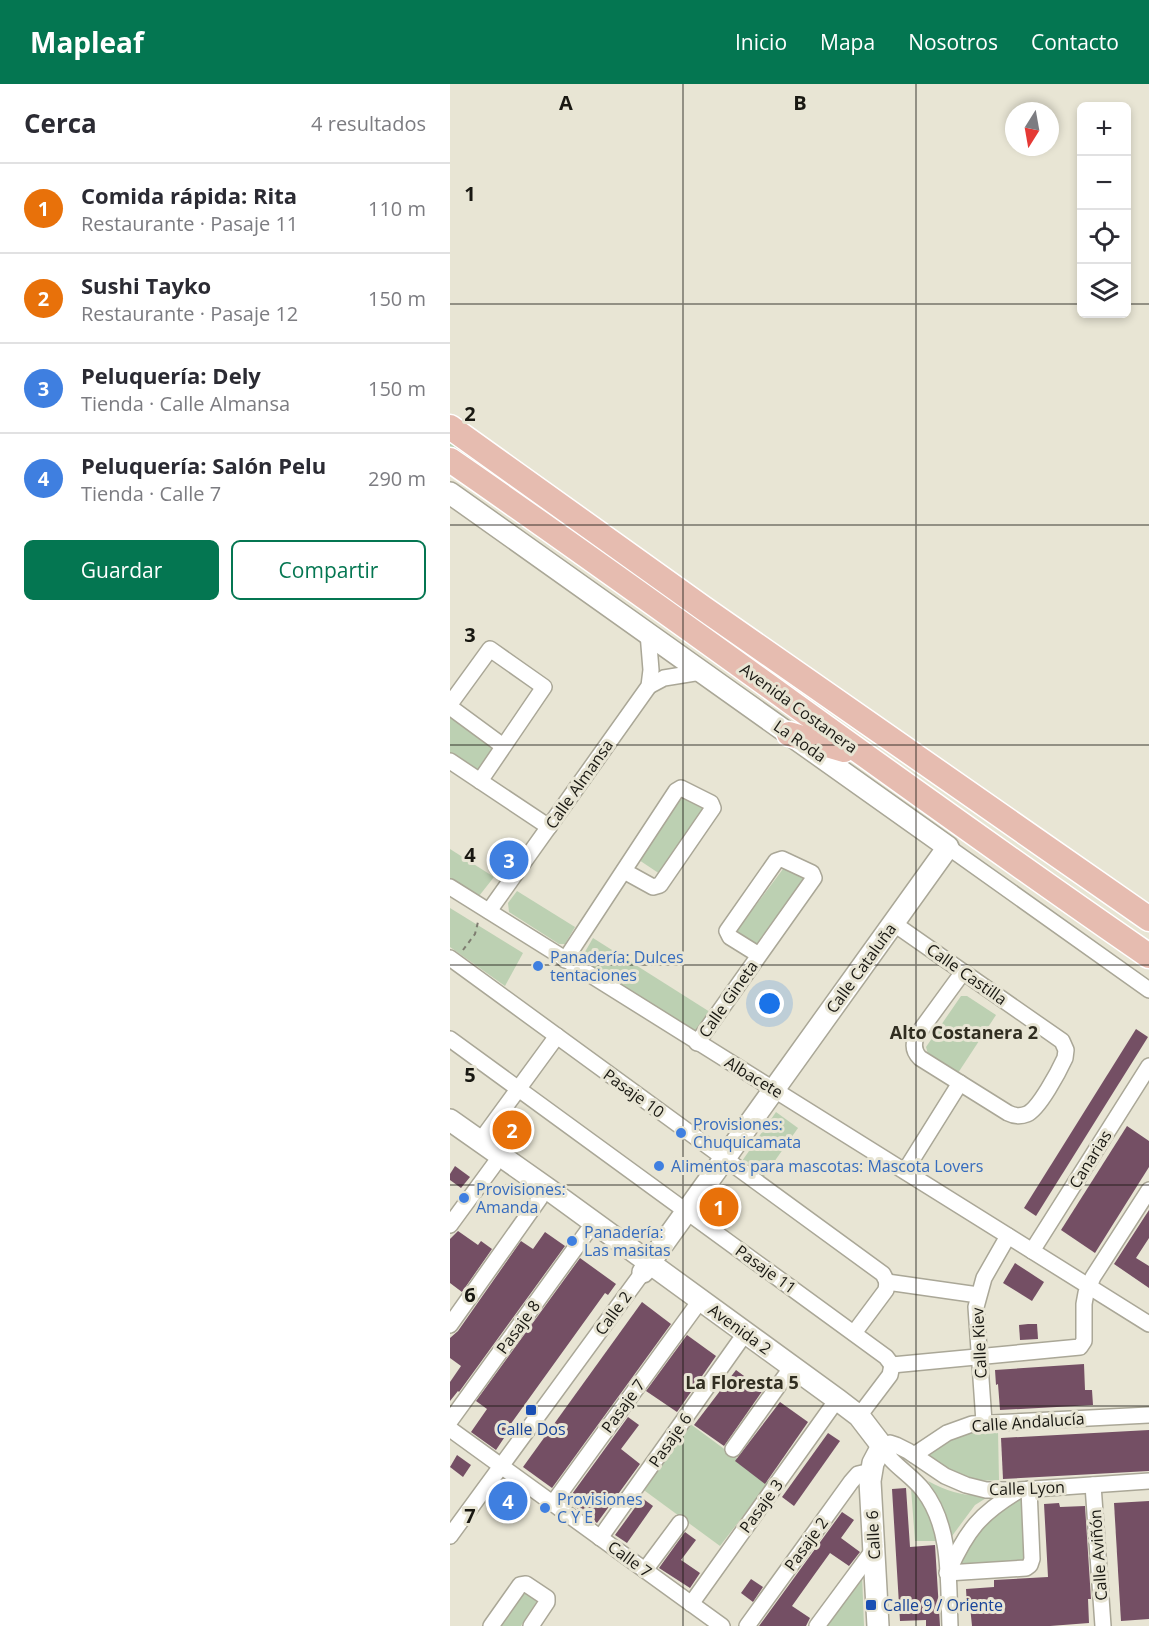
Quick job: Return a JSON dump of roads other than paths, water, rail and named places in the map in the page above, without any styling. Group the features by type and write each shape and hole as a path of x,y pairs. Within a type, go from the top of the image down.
{"main road":[{"name":"Avenida Costanera","path":"450,427 703,608 1149,919"},
{"name":"Avenida Costanera","path":"450,460 598,561 866,757 1149,956"},
{"path":"789,734 866,757"}],"street":[{"name":"La Roda","path":"450,493 1149,990"},
{"path":"648,633 651,670 649,686"},
{"path":"480,781 504,746 544,687 490,649 450,706 504,746"},
{"path":"649,686 664,678 701,672"},
{"name":"Calle Almansa","path":"486,910 549,827 649,686"},
{"path":"450,761 549,827"},
{"path":"566,960 676,791 681,788 711,803 713,808 660,885 653,887 624,871"},
{"name":"Calle Cataluña","path":"774,1090 948,847"},
{"name":"Calle Gineta","path":"697,1043 814,878 812,873 782,859 776,861 727,932 730,937 759,955"},
{"name":"Albacete","path":"450,887 1089,1287 1146,1317"},
{"name":"Calle Castilla","path":"893,923 1059,1038 1066,1050 1063,1062 1035,1107 1022,1116 1008,1113 960,1083"},
{"name":"Pasaje 10","path":"452,960 883,1274 887,1282"},
{"path":"905,1171 960,1083 920,1058 914,1047 917,1035 963,972"},
{"path":"481,1140 557,1036"},
{"name":"Pasaje 11","path":"450,1040 854,1333 886,1357 892,1365"},
{"name":"Canarias","path":"1032,1251 1144,1086 1149,1066"},
{"name":"Calle 2","path":"450,1536 774,1090"},
{"name":"Avenida 2","path":"450,1120 481,1140 646,1268 859,1416 882,1446"},
{"name":"Avenida 2","path":"450,1135 587,1232 646,1268 694,1309 831,1408 859,1435 882,1446"},
{"path":"450,1225 494,1165"},
{"path":"859,1416 890,1375 892,1365 1080,1347 1084,1341 1084,1304 1093,1277 1149,1190"},
{"path":"450,1324 540,1198"},
{"name":"Pasaje 8","path":"450,1421 587,1232"},
{"name":"Calle Kiev","path":"984,1422 976,1319 978,1295 984,1278 1008,1236"},
{"path":"854,1333 886,1290 887,1282 978,1295"},
{"name":"Pasaje 7","path":"553,1503 694,1309"},
{"name":"Pasaje 6","path":"600,1538 739,1342"},
{"path":"733,1449 786,1376"},
{"name":"Pasaje 3","path":"692,1604 831,1408"},
{"name":"Calle Andalucía","path":"914,1455 947,1433 960,1427 984,1422 1149,1414"},
{"name":"Calle 7","path":"450,1429 722,1626"},
{"name":"Calle Lyon","path":"882,1446 890,1443 914,1455 936,1471 966,1485 986,1490 1024,1490 1149,1481"},
{"path":"882,1446 888,1456 924,1490 935,1510 943,1532 950,1626"},
{"name":"Calle 6","path":"879,1626 870,1481 876,1455 882,1446"},
{"name":"Pasaje 2","path":"747,1626 851,1482 858,1474 871,1471"},
{"name":"Calle Aviñón","path":"1094,1485 1103,1626"},
{"path":"1024,1490 1032,1559 1030,1565 1026,1568 947,1573 974,1524 991,1509 1024,1490"},
{"path":"645,1570 680,1523"},
{"path":"817,1626 874,1549"},
{"path":"491,1626 520,1585 526,1584 547,1598 547,1602 531,1626"}],"place":[{"name":"Peluquería: Dely","path":"509,860"},
{"name":"Panadería: Dulces tentaciones","path":"538,966"},
{"name":"Sushi Tayko","path":"512,1130"},
{"name":"Provisiones: Chuquicamata","path":"681,1133"},
{"name":"Alimentos para mascotas: Mascota Lovers","path":"659,1166"},
{"name":"Provisiones: Amanda","path":"464,1198"},
{"name":"Comida rápida: Rita","path":"719,1207"},
{"name":"Panadería: Las masitas","path":"572,1241"},
{"name":"Calle Dos","path":"531,1410"},
{"name":"Peluquería: Salón Pelu","path":"508,1501"},
{"name":"Provisiones C Y E","path":"545,1508"},
{"name":"Calle 9 / Oriente","path":"871,1605"}],"district":[{"name":"Alto Costanera 2","path":"964,1032"},
{"name":"La Floresta 5","path":"742,1382"}]}
